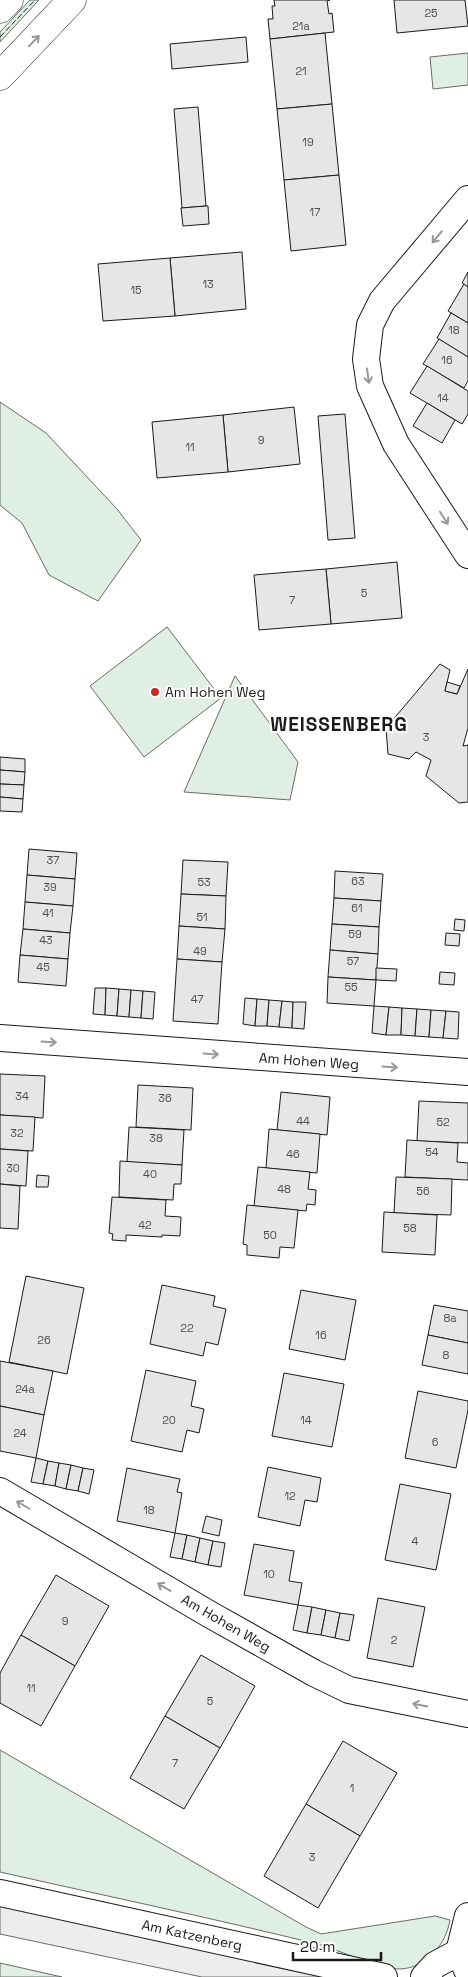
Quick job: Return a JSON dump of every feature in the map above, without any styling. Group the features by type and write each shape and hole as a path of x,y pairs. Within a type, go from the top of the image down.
{"main road":[{"path":"0,9 9,0"},
{"path":"0,76 72,0"}],"street":[{"path":"468,199 382,301 370,325 366,359 370,386 396,444 468,555"},
{"name":"Am Hohen Weg","path":"0,1038 468,1072"},
{"name":"Am Hohen Weg","path":"0,1491 209,1614 332,1682 359,1692 468,1714"},
{"name":"Am Katzenberg","path":"0,1893 384,1977"},
{"path":"424,1977 435,1965 464,1962 468,1916"}],"green space":[{"path":"30,0 39,0 0,42 0,32"},
{"path":"468,53 468,85 433,89 430,57"},
{"path":"0,402 46,433 117,509 141,540 98,601 49,575 22,523 0,505"},
{"name":"Am Hohen Weg","path":"167,627 221,698 144,757 90,686"},
{"path":"235,676 298,762 290,800 184,792"},
{"path":"0,1750 321,1934 435,1916 450,1920 448,1929 440,1946 427,1959 410,1968 391,1968 370,1963 317,1944 0,1872"},
{"path":"0,1963 62,1977 0,1977"}],"shaded area":[{"path":"0,1906 332,1977 202,1977 0,1934"}],"building":[{"path":"274,0 330,0 327,1 329,14 332,13 334,32 270,39 268,19 273,19 272,6 275,6"},
{"path":"394,0 465,0 468,26 397,33"},
{"path":"325,33 332,104 277,109 270,39"},
{"path":"246,37 248,62 172,69 170,44"},
{"path":"332,104 339,175 284,180 277,109"},
{"path":"198,107 206,206 182,208 174,109"},
{"path":"339,175 346,245 291,251 284,180"},
{"path":"208,206 209,224 183,226 181,208"},
{"path":"242,252 246,309 175,316 170,258"},
{"path":"170,258 175,316 103,321 98,264"},
{"path":"468,272 468,287 462,283"},
{"path":"464,284 468,287 468,323 448,311"},
{"path":"451,313 468,323 468,357 437,338"},
{"path":"439,339 468,357 468,381 464,388 423,364"},
{"path":"427,366 468,391 468,414 462,424 410,393"},
{"path":"427,403 455,420 442,443 413,426"},
{"path":"294,407 300,464 228,472 223,415"},
{"path":"345,414 355,538 328,540 318,416"},
{"path":"223,415 228,472 157,478 152,422"},
{"path":"397,562 402,618 331,624 326,569"},
{"path":"326,569 331,624 259,630 254,575"},
{"path":"440,664 450,670 445,691 457,694 468,669 468,728 463,746 468,745 468,802 459,803 426,776 431,760 416,752 409,759 388,754 386,728"},
{"path":"447,682 460,686 457,694 445,691"},
{"path":"0,757 25,759 25,772 0,770"},
{"path":"0,770 25,772 24,785 0,784"},
{"path":"0,784 24,785 23,799 0,797"},
{"path":"0,797 23,799 22,812 0,811"},
{"path":"29,849 77,853 75,879 27,875"},
{"path":"183,860 228,862 226,896 181,894"},
{"path":"335,871 383,874 381,901 334,898"},
{"path":"27,875 75,879 73,906 25,902"},
{"path":"181,894 226,896 225,929 179,926"},
{"path":"334,898 381,901 379,927 332,924"},
{"path":"25,902 73,906 70,933 23,929"},
{"path":"455,919 465,920 464,931 454,930"},
{"path":"332,924 379,927 378,954 330,950"},
{"path":"179,926 225,929 222,962 177,959"},
{"path":"23,929 70,933 68,959 20,955"},
{"path":"446,933 460,934 459,946 445,945"},
{"path":"330,950 378,954 376,980 328,977"},
{"path":"20,955 68,959 66,986 18,982"},
{"path":"177,959 222,962 218,1024 173,1021"},
{"path":"376,968 397,969 396,981 376,980"},
{"path":"440,972 455,973 454,985 439,984"},
{"path":"328,977 376,980 374,1006 327,1003"},
{"path":"95,988 106,988 105,1015 93,1014"},
{"path":"106,988 119,989 117,1016 105,1015"},
{"path":"119,989 131,990 129,1017 117,1016"},
{"path":"131,990 143,991 141,1018 129,1017"},
{"path":"143,991 155,992 153,1019 141,1018"},
{"path":"245,998 257,999 255,1026 243,1024"},
{"path":"257,999 269,1000 267,1026 255,1026"},
{"path":"269,1000 282,1001 279,1027 267,1026"},
{"path":"282,1001 293,1002 292,1028 279,1027"},
{"path":"293,1002 306,1002 304,1029 292,1028"},
{"path":"374,1006 389,1007 386,1035 372,1033"},
{"path":"389,1007 402,1008 401,1035 386,1035"},
{"path":"402,1008 417,1009 415,1036 401,1035"},
{"path":"417,1009 431,1010 429,1037 415,1036"},
{"path":"431,1010 446,1011 443,1038 429,1037"},
{"path":"446,1011 459,1012 458,1039 443,1038"},
{"path":"0,1074 45,1076 43,1118 0,1115"},
{"path":"138,1085 193,1088 191,1130 136,1127"},
{"path":"281,1092 330,1097 327,1135 277,1130"},
{"path":"419,1101 468,1103 468,1143 417,1141"},
{"path":"0,1115 35,1117 33,1151 0,1149"},
{"path":"129,1127 184,1130 182,1165 127,1162"},
{"path":"269,1129 320,1134 317,1173 266,1168"},
{"path":"407,1140 458,1143 457,1162 468,1163 468,1180 405,1177"},
{"path":"0,1149 28,1151 26,1186 0,1184"},
{"path":"120,1161 182,1165 181,1184 174,1184 173,1200 119,1197"},
{"path":"258,1167 310,1172 308,1189 316,1190 315,1205 307,1204 306,1211 254,1206"},
{"path":"37,1175 49,1176 48,1187 36,1187"},
{"path":"396,1177 452,1179 451,1215 394,1213"},
{"path":"0,1184 20,1186 18,1229 0,1228"},
{"path":"112,1197 166,1200 165,1216 181,1217 180,1236 126,1235 126,1241 112,1240 113,1234 109,1233"},
{"path":"247,1205 298,1210 294,1248 280,1247 279,1258 247,1255 247,1245 243,1244"},
{"path":"384,1212 437,1215 435,1255 382,1252"},
{"path":"26,1276 84,1288 67,1374 9,1362"},
{"path":"162,1285 215,1296 213,1306 226,1309 218,1345 206,1342 203,1356 150,1344"},
{"path":"301,1290 356,1300 345,1360 289,1349"},
{"path":"434,1305 468,1311 468,1343 428,1335"},
{"path":"428,1335 468,1343 468,1374 422,1365"},
{"path":"0,1361 53,1371 44,1415 0,1406"},
{"path":"146,1370 196,1381 191,1406 204,1409 199,1433 187,1430 182,1452 131,1441"},
{"path":"284,1373 344,1384 332,1447 272,1436"},
{"path":"418,1391 468,1401 468,1410 456,1468 405,1458"},
{"path":"0,1406 44,1415 36,1458 0,1451"},
{"path":"36,1458 48,1461 43,1484 31,1482"},
{"path":"48,1461 59,1463 55,1486 43,1484"},
{"path":"59,1463 71,1465 66,1489 55,1486"},
{"path":"71,1465 83,1468 78,1491 66,1489"},
{"path":"268,1467 321,1478 317,1502 305,1500 300,1526 258,1517"},
{"path":"83,1468 94,1470 89,1494 78,1491"},
{"path":"127,1468 180,1479 177,1492 182,1493 175,1533 117,1521"},
{"path":"400,1484 451,1494 436,1570 385,1560"},
{"path":"206,1516 222,1520 219,1536 202,1532"},
{"path":"175,1533 187,1535 182,1559 170,1557"},
{"path":"187,1535 200,1538 195,1562 182,1559"},
{"path":"200,1538 213,1541 208,1565 195,1562"},
{"path":"213,1541 225,1543 221,1567 208,1565"},
{"path":"254,1544 294,1551 289,1581 302,1583 298,1605 244,1595"},
{"path":"56,1575 109,1606 75,1666 21,1635"},
{"path":"378,1598 425,1607 413,1667 367,1658"},
{"path":"298,1605 312,1607 307,1633 293,1630"},
{"path":"312,1607 326,1610 321,1635 307,1633"},
{"path":"326,1610 340,1613 335,1638 321,1635"},
{"path":"340,1613 354,1615 349,1641 335,1638"},
{"path":"21,1635 75,1666 41,1726 0,1703 0,1673"},
{"path":"201,1655 255,1686 220,1748 165,1716"},
{"path":"165,1716 220,1748 184,1809 130,1778"},
{"path":"343,1741 397,1773 360,1836 306,1804"},
{"path":"306,1804 360,1836 318,1908 264,1876"}],"fence":[{"path":"0,37 35,0"}],"place":[{"name":"Am Hohen Weg","path":"155,692"}],"district":[{"name":"WEISSENBERG","path":"339,724"}]}
